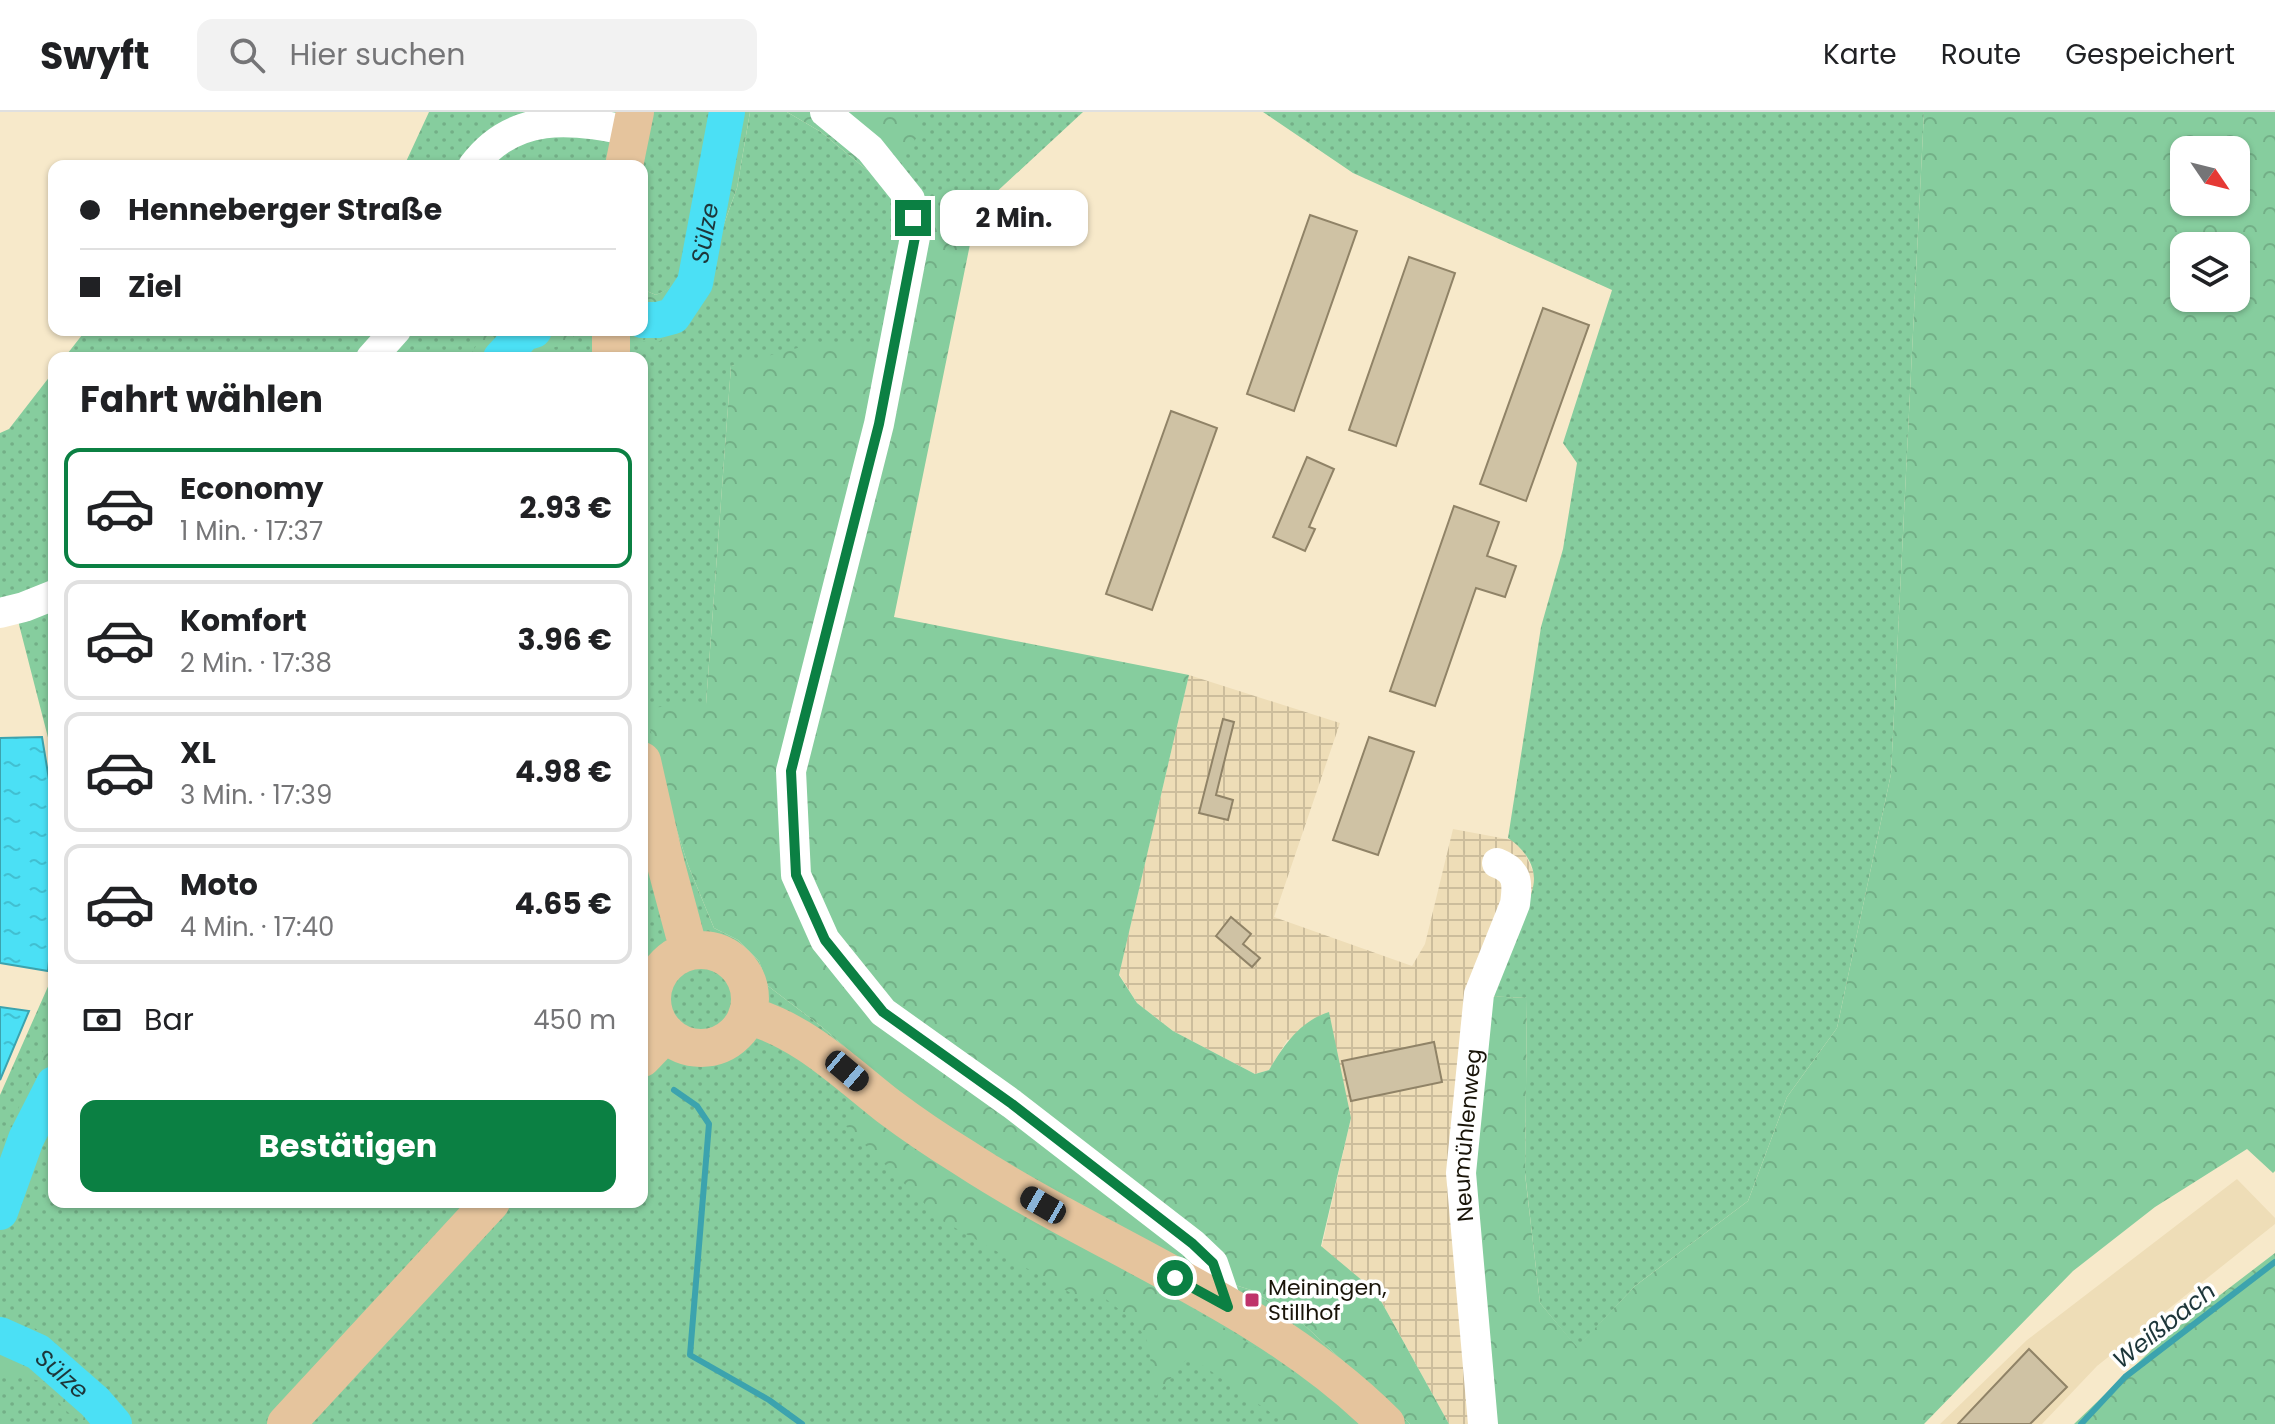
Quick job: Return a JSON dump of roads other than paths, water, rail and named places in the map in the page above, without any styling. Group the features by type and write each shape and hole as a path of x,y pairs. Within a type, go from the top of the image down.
{"main road":[{"path":"648,788 689,951"},
{"path":"689,951 714,952 734,963 743,974 749,990 747,1015 730,1038 709,1047 679,1043 654,1046 659,1025 653,1010 652,993 657,977 667,963 689,951"},
{"path":"747,1015 779,1027 827,1054 888,1105 963,1158 1283,1340 1340,1381 1386,1424"},
{"path":"286,1424 485,1208"}],"street":[{"path":"825,112 870,149 910,199 915,237 879,424 791,771 796,875 825,940 883,1012 1012,1104 1193,1244 1213,1263 1228,1307"},
{"path":"480,160 511,133 542,122 588,122 630,136"},
{"path":"376,352 391,336"},
{"path":"0,613 48,597"},
{"name":"Neumühlenweg","path":"1483,1424 1461,1173 1479,994 1515,904 1517,889 1517,877 1508,867 1497,863"}],"water":[{"path":"42,737 48,774 48,971 0,963 0,738"},
{"path":"0,1007 29,1011 0,1080"}],"waterway":[{"name":"Sülze","path":"648,320 673,316 695,283 727,112"},
{"name":"Sülze","path":"507,352 521,336"},
{"path":"674,1090 697,1106 709,1124 690,1355 769,1400 802,1424"},
{"name":"Sülze","path":"0,1212 26,1139 48,1096"},
{"name":"Weißbach","path":"2081,1424 2125,1377 2275,1262"},
{"name":"Sülze","path":"0,1335 38,1352 95,1402 114,1424"}],"place":[{"name":"Meiningen, Stillhof","path":"1252,1300"}]}
